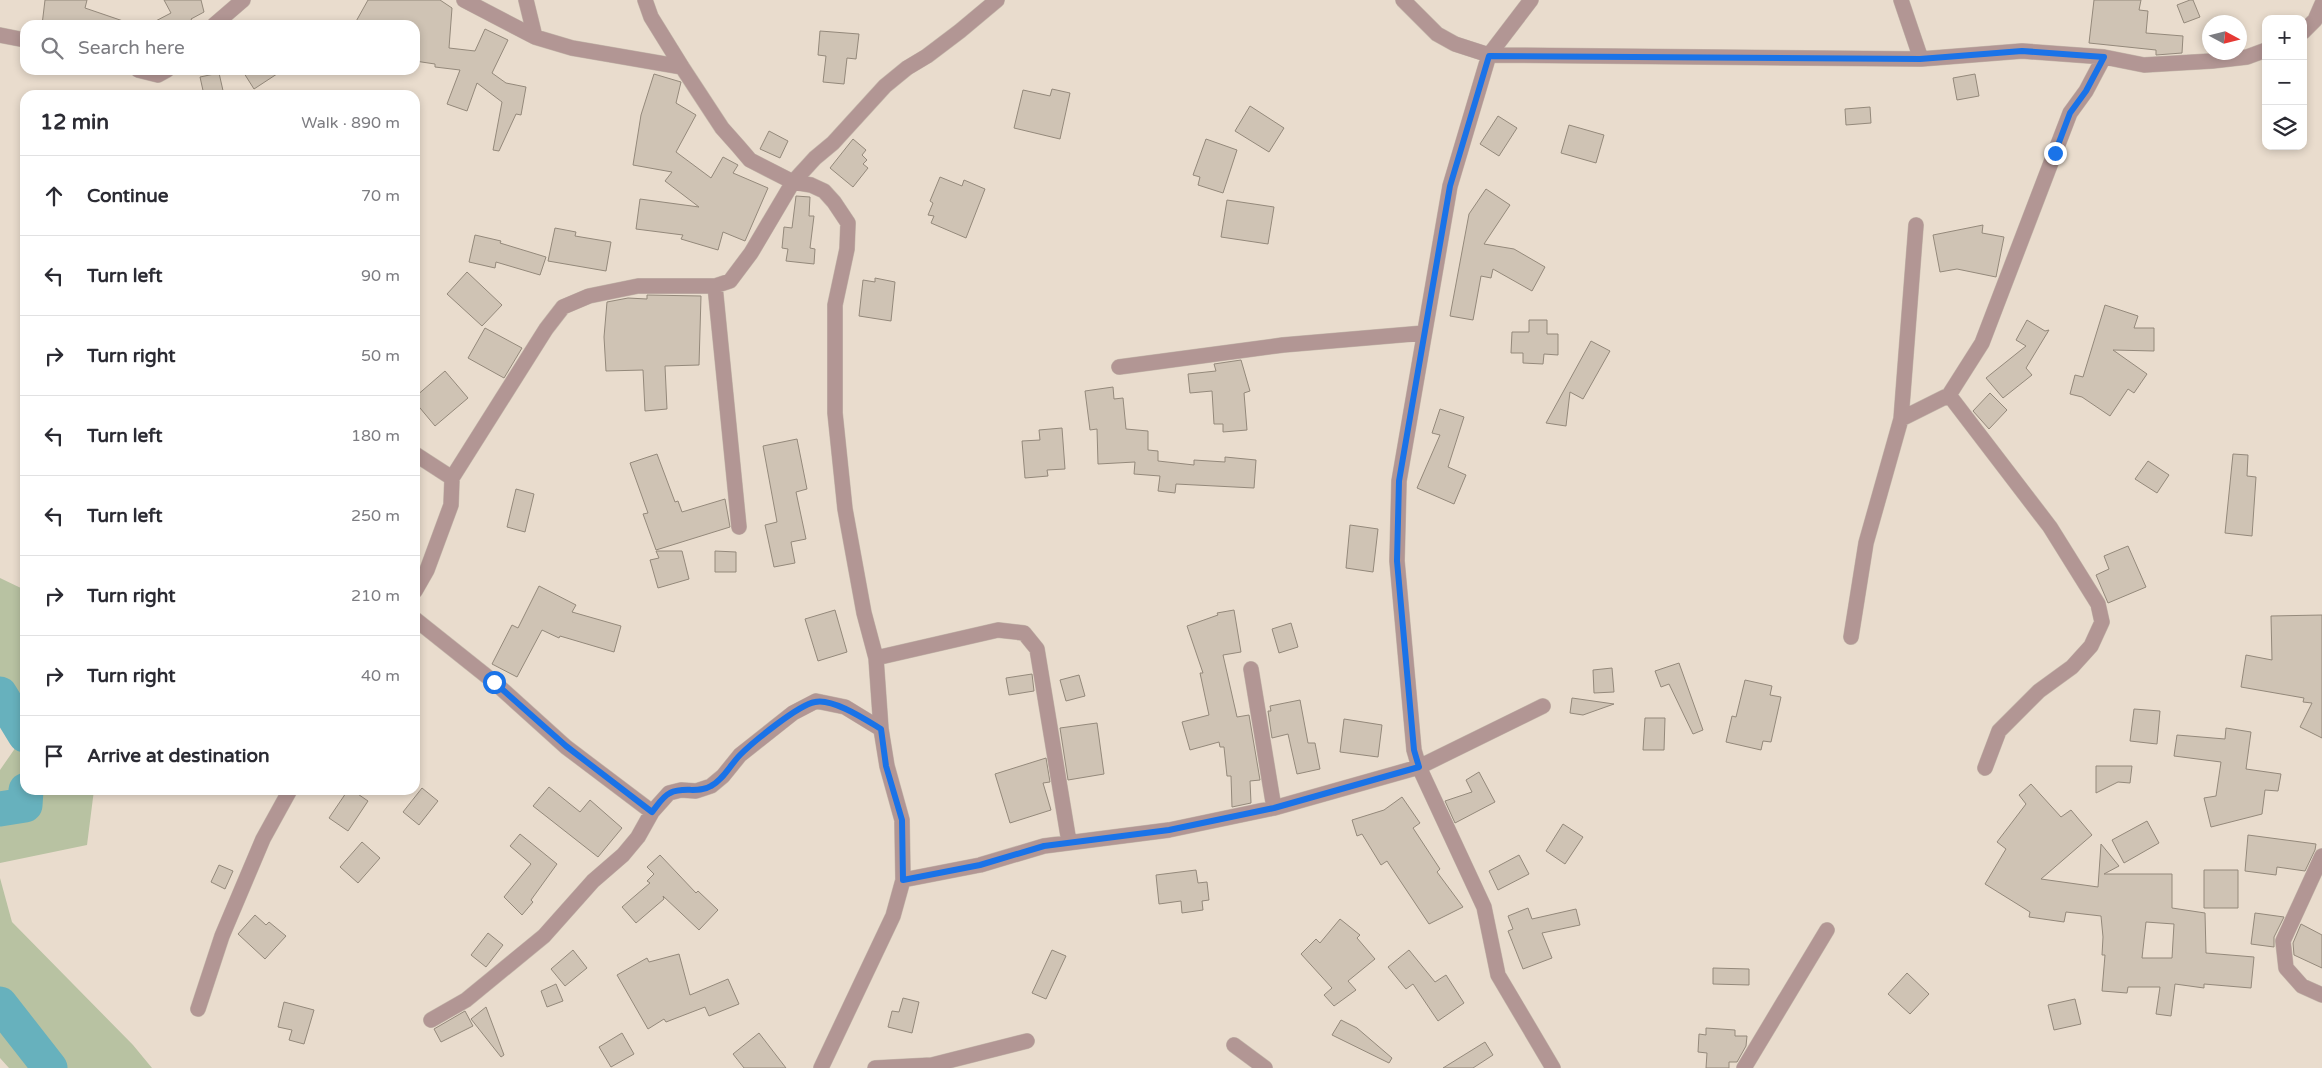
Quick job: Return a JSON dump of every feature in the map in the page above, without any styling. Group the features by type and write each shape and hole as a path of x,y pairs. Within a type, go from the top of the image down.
{"street":[{"path":"220,20 242,0"},
{"path":"464,0 535,37 572,48 682,67"},
{"path":"526,0 535,37"},
{"path":"645,0 652,17 682,67 722,128 750,160 793,182 811,185 824,192 834,202 848,223 847,249 835,305 835,413 845,509 864,613 876,658 881,729 886,766 902,820 903,880 894,916 821,1068"},
{"path":"420,582 427,570 451,505 452,478 546,329 563,307 589,296 638,286 715,286 730,281 738,273 793,182 833,143 885,86 953,36 997,0"},
{"path":"1403,0 1437,34 1455,44 1489,56 1920,59 2022,51 2104,57 2144,65 2247,57 2262,51"},
{"path":"1531,0 1489,56 1450,186 1399,481 1397,561 1414,750 1419,767 1484,907 1498,975 1553,1068"},
{"path":"1901,0 1920,59"},
{"path":"2307,28 2315,20 2322,4"},
{"path":"0,34 20,39"},
{"path":"1902,418 1949,395 1982,343 2070,113 2086,91 2104,57"},
{"path":"1851,637 1866,543 1902,418 1916,225"},
{"path":"715,286 739,527"},
{"path":"1120,367 1283,345 1424,333"},
{"path":"1949,395 2050,527 2098,604 2102,622 2091,646 2072,667 2039,691 1999,731 1985,768"},
{"path":"420,457 452,478"},
{"path":"420,623 494,682 566,746 652,812"},
{"path":"876,658 998,630 1024,634 1037,648 1069,842"},
{"path":"1251,669 1274,808"},
{"path":"431,1020 466,1000 544,936 593,882 623,855 638,837 652,812 669,793 681,790 696,791 711,786 723,776 740,755 793,713 816,701 845,708 881,729"},
{"path":"903,880 980,865 1044,846 1169,830 1274,808 1419,767 1543,706"},
{"path":"198,1009 222,936 237,900 263,839 287,795"},
{"path":"2322,856 2284,941 2286,968 2302,986 2322,995"},
{"path":"1744,1068 1827,930"},
{"path":"875,1068 932,1065 1027,1041"},
{"path":"1234,1045 1265,1068"}],"green space":[{"path":"0,578 20,588 20,726 0,701"},
{"path":"20,741 20,795 93,795 87,845 0,863 0,770"},
{"path":"0,878 12,922 133,1045 152,1068 9,1068 0,1058"}],"building":[{"path":"45,0 87,0 85,8 120,20 43,20"},
{"path":"164,0 201,0 204,12 192,20 158,20 171,13"},
{"path":"368,0 440,0 452,8 449,48 475,51 485,29 508,40 492,73 506,83 526,87 521,115 516,114 499,151 493,150 502,102 477,83 467,111 447,104 460,70 435,67 435,64 420,62 420,20 357,20"},
{"path":"2094,0 2141,0 2139,10 2148,11 2146,33 2183,36 2182,53 2156,55 2156,50 2089,43"},
{"path":"2193,0 2200,17 2184,23 2177,5"},
{"path":"820,31 859,34 856,59 847,58 844,84 823,82 826,56 818,55"},
{"path":"654,74 681,82 676,103 696,115 676,152 711,178 723,157 738,165 733,173 768,188 745,241 723,232 718,250 681,239 683,235 636,229 640,199 699,207 665,181 672,172 633,165 641,115"},
{"path":"1975,74 1979,96 1957,100 1953,78"},
{"path":"219,75 223,90 203,90 200,77"},
{"path":"245,75 275,75 254,89"},
{"path":"1052,89 1070,93 1060,139 1014,128 1023,90 1050,96"},
{"path":"1250,106 1284,128 1269,152 1235,131"},
{"path":"1870,107 1871,123 1846,125 1845,109"},
{"path":"1498,116 1517,128 1499,156 1480,144"},
{"path":"1569,125 1604,135 1596,163 1561,153"},
{"path":"769,131 788,141 780,158 760,149"},
{"path":"853,139 866,150 862,155 867,160 863,164 868,168 853,187 830,168"},
{"path":"1206,139 1237,150 1223,193 1198,185 1200,177 1193,175"},
{"path":"940,177 962,186 964,180 985,189 966,238 931,223 934,216 928,215 933,203 930,201"},
{"path":"1486,189 1510,205 1484,244 1514,249 1545,267 1532,291 1493,269 1491,278 1481,276 1473,320 1450,316 1469,214"},
{"path":"796,196 810,197 809,216 814,216 810,248 815,249 814,264 786,261 788,249 782,248 784,227 792,228"},
{"path":"1227,200 1274,207 1268,244 1221,237"},
{"path":"1983,225 1982,233 2004,237 1996,277 1957,269 1940,272 1933,235"},
{"path":"555,228 576,232 575,236 611,242 606,271 548,261"},
{"path":"475,235 501,241 500,243 546,257 540,275 496,262 495,268 469,262"},
{"path":"467,272 502,305 482,326 447,294"},
{"path":"875,278 895,282 891,321 859,316 863,280 875,282"},
{"path":"647,295 701,296 699,365 665,366 667,409 645,411 643,370 606,371 604,337 607,302 628,298 647,299"},
{"path":"2105,305 2138,316 2134,328 2154,328 2154,351 2113,350 2147,374 2134,393 2128,389 2110,416 2082,397 2070,394 2075,375 2083,377"},
{"path":"1529,320 1547,320 1547,334 1558,334 1558,355 1544,354 1543,364 1523,363 1523,353 1511,353 1512,332 1529,332"},
{"path":"2027,320 2045,331 2049,330 2026,368 2032,375 2003,398 1986,378 2026,346 2016,340"},
{"path":"485,328 522,348 504,378 468,358"},
{"path":"1591,341 1610,351 1583,399 1570,392 1566,426 1546,423"},
{"path":"1241,360 1250,391 1244,393 1247,430 1223,432 1223,424 1214,424 1212,391 1190,393 1188,374 1216,371 1214,364"},
{"path":"445,371 468,398 435,426 420,408 420,393"},
{"path":"1113,387 1114,399 1123,398 1126,429 1148,431 1148,450 1158,451 1158,461 1194,465 1194,460 1225,462 1225,457 1256,460 1254,488 1176,484 1175,493 1158,491 1160,476 1134,474 1135,462 1098,464 1097,429 1090,430 1085,391"},
{"path":"1990,393 2007,410 1989,429 1973,411"},
{"path":"1440,409 1464,417 1448,467 1466,475 1454,504 1417,488 1440,435 1432,433"},
{"path":"1062,428 1065,469 1047,470 1048,476 1025,478 1022,441 1040,440 1039,430"},
{"path":"797,439 807,489 796,492 806,539 791,542 795,563 774,567 765,525 777,522 763,446"},
{"path":"657,454 675,502 678,501 682,512 725,499 730,527 656,550 643,514 648,513 630,463"},
{"path":"2233,454 2248,455 2247,476 2256,477 2252,536 2225,533"},
{"path":"2148,461 2169,475 2157,493 2135,479"},
{"path":"516,489 534,494 525,532 507,527"},
{"path":"1350,525 1378,529 1373,572 1346,568"},
{"path":"2128,546 2146,587 2108,603 2096,575 2109,569 2104,556"},
{"path":"656,551 682,551 689,579 658,588 650,560 659,558"},
{"path":"715,551 736,552 736,572 715,572"},
{"path":"539,586 576,605 572,612 621,626 614,652 560,636 559,638 542,630 517,677 492,664 512,625 518,628"},
{"path":"835,610 847,652 818,661 805,619"},
{"path":"1234,610 1241,652 1223,655 1237,717 1249,715 1260,780 1250,781 1251,803 1232,807 1231,776 1227,776 1224,747 1220,747 1219,742 1190,750 1182,722 1209,715 1200,673 1203,673 1187,626 1218,615 1217,613"},
{"path":"2322,615 2322,738 2300,727 2312,703 2303,702 2304,698 2241,687 2246,655 2272,660 2271,616"},
{"path":"1291,623 1298,647 1279,653 1272,629"},
{"path":"1679,663 1703,730 1693,734 1669,684 1661,687 1655,671"},
{"path":"1612,668 1614,692 1594,693 1593,670"},
{"path":"1032,674 1034,691 1009,695 1006,678"},
{"path":"1079,675 1085,696 1066,701 1060,680"},
{"path":"1745,680 1772,686 1770,695 1781,697 1771,742 1763,741 1761,750 1726,742 1732,716 1736,717"},
{"path":"1572,698 1614,704 1583,715 1570,713"},
{"path":"1300,700 1308,743 1315,743 1320,769 1297,774 1288,734 1272,738 1268,711 1271,711 1270,706"},
{"path":"2134,709 2160,711 2157,744 2130,741"},
{"path":"1645,718 1665,718 1664,750 1643,750"},
{"path":"1344,719 1382,725 1378,757 1340,752"},
{"path":"1097,723 1104,774 1068,780 1060,728"},
{"path":"2226,728 2251,732 2246,769 2281,774 2278,791 2265,790 2262,814 2211,827 2204,798 2216,796 2221,762 2174,756 2177,735 2225,739"},
{"path":"1046,758 1050,782 1043,783 1051,810 1010,823 995,774"},
{"path":"2096,766 2132,766 2130,783 2118,782 2096,793"},
{"path":"1479,772 1495,802 1455,823 1445,801 1472,792 1466,780"},
{"path":"2031,784 2061,817 2071,810 2092,835 2041,879 2098,887 2101,844 2119,866 2104,874 2172,874 2172,908 2205,913 2206,953 2254,957 2251,988 2204,984 2204,988 2175,984 2171,1016 2156,1014 2160,987 2128,987 2127,993 2102,991 2105,955 2102,955 2101,916 2066,912 2064,922 2029,917 2030,912 1985,884 2006,849 1997,842 2026,804 2019,795","holes":["2146,922 2174,924 2172,958 2142,958"]},
{"path":"549,787 580,812 590,800 622,828 598,857 533,806"},
{"path":"422,788 438,801 419,825 403,812 416,795 420,795"},
{"path":"345,795 359,795 368,801 348,831 329,818"},
{"path":"1402,797 1420,823 1413,828 1440,869 1437,872 1463,907 1429,924 1387,861 1381,865 1362,834 1357,836 1352,820 1384,810"},
{"path":"2147,821 2159,843 2124,863 2112,840"},
{"path":"1563,824 1583,837 1565,864 1546,851"},
{"path":"520,834 557,864 531,900 533,902 522,915 504,897 531,864 510,846"},
{"path":"2248,835 2316,844 2315,850 2305,871 2277,867 2276,875 2245,871"},
{"path":"362,842 380,858 358,883 340,867"},
{"path":"660,855 696,893 698,891 718,910 699,930 663,896 664,899 636,923 622,907 650,883 647,881 654,874 647,867"},
{"path":"1519,855 1529,874 1498,890 1489,871"},
{"path":"219,865 233,871 225,889 211,882"},
{"path":"1196,870 1198,883 1207,882 1209,900 1202,901 1203,910 1182,913 1181,901 1159,904 1156,875"},
{"path":"2204,870 2238,870 2238,908 2204,908"},
{"path":"1528,908 1532,919 1576,909 1580,925 1542,933 1552,958 1523,969 1508,931 1513,929 1508,916"},
{"path":"2255,913 2284,917 2274,937 2274,947 2251,944"},
{"path":"255,915 266,925 269,922 286,936 265,959 238,934"},
{"path":"1340,919 1360,935 1357,938 1375,959 1348,981 1356,990 1334,1006 1324,995 1332,988 1301,954 1316,939 1320,943"},
{"path":"2301,924 2322,935 2322,968 2294,955 2293,943"},
{"path":"488,933 503,945 486,967 471,955"},
{"path":"573,950 587,968 565,986 551,969"},
{"path":"1052,950 1066,956 1046,999 1032,993"},
{"path":"1409,950 1435,982 1446,975 1464,1003 1438,1021 1413,984 1406,989 1388,967"},
{"path":"679,954 690,995 728,979 739,1004 709,1016 705,1007 666,1022 664,1019 648,1029 617,975 647,958 649,962"},
{"path":"1713,968 1749,969 1749,985 1713,984"},
{"path":"1907,973 1929,994 1910,1014 1888,994"},
{"path":"556,984 563,1001 547,1007 541,991"},
{"path":"903,998 919,1002 912,1033 888,1027 892,1011 899,1012"},
{"path":"2075,999 2081,1024 2054,1030 2048,1005"},
{"path":"284,1002 314,1010 304,1044 289,1040 292,1030 278,1027"},
{"path":"486,1007 504,1055 501,1057 471,1019"},
{"path":"465,1011 473,1026 441,1042 434,1029"},
{"path":"1341,1020 1357,1028 1392,1058 1389,1063 1332,1035"},
{"path":"1706,1028 1735,1030 1735,1036 1747,1036 1746,1046 1737,1062 1729,1062 1729,1068 1706,1068 1707,1053 1698,1052 1699,1034 1706,1035"},
{"path":"622,1033 634,1054 611,1067 599,1047"},
{"path":"759,1033 786,1068 744,1068 733,1054"},
{"path":"1485,1042 1493,1055 1473,1068 1443,1068"}],"waterway":[{"path":"0,694 20,727"},
{"path":"0,809 25,805 26,795"},
{"path":"0,1004 50,1068"}],"route":[{"path":"494,682 566,746 652,812 669,793 681,790 696,791 711,786 723,776 740,755 793,713 816,701 845,708 881,729 886,766 902,820 903,880 980,865 1044,846 1102,837 1169,830 1274,808 1419,767 1414,750 1397,561 1399,481 1450,186 1489,56 1692,59 1920,59 2022,51 2104,57 2086,91 2070,113 2055,153"}]}
